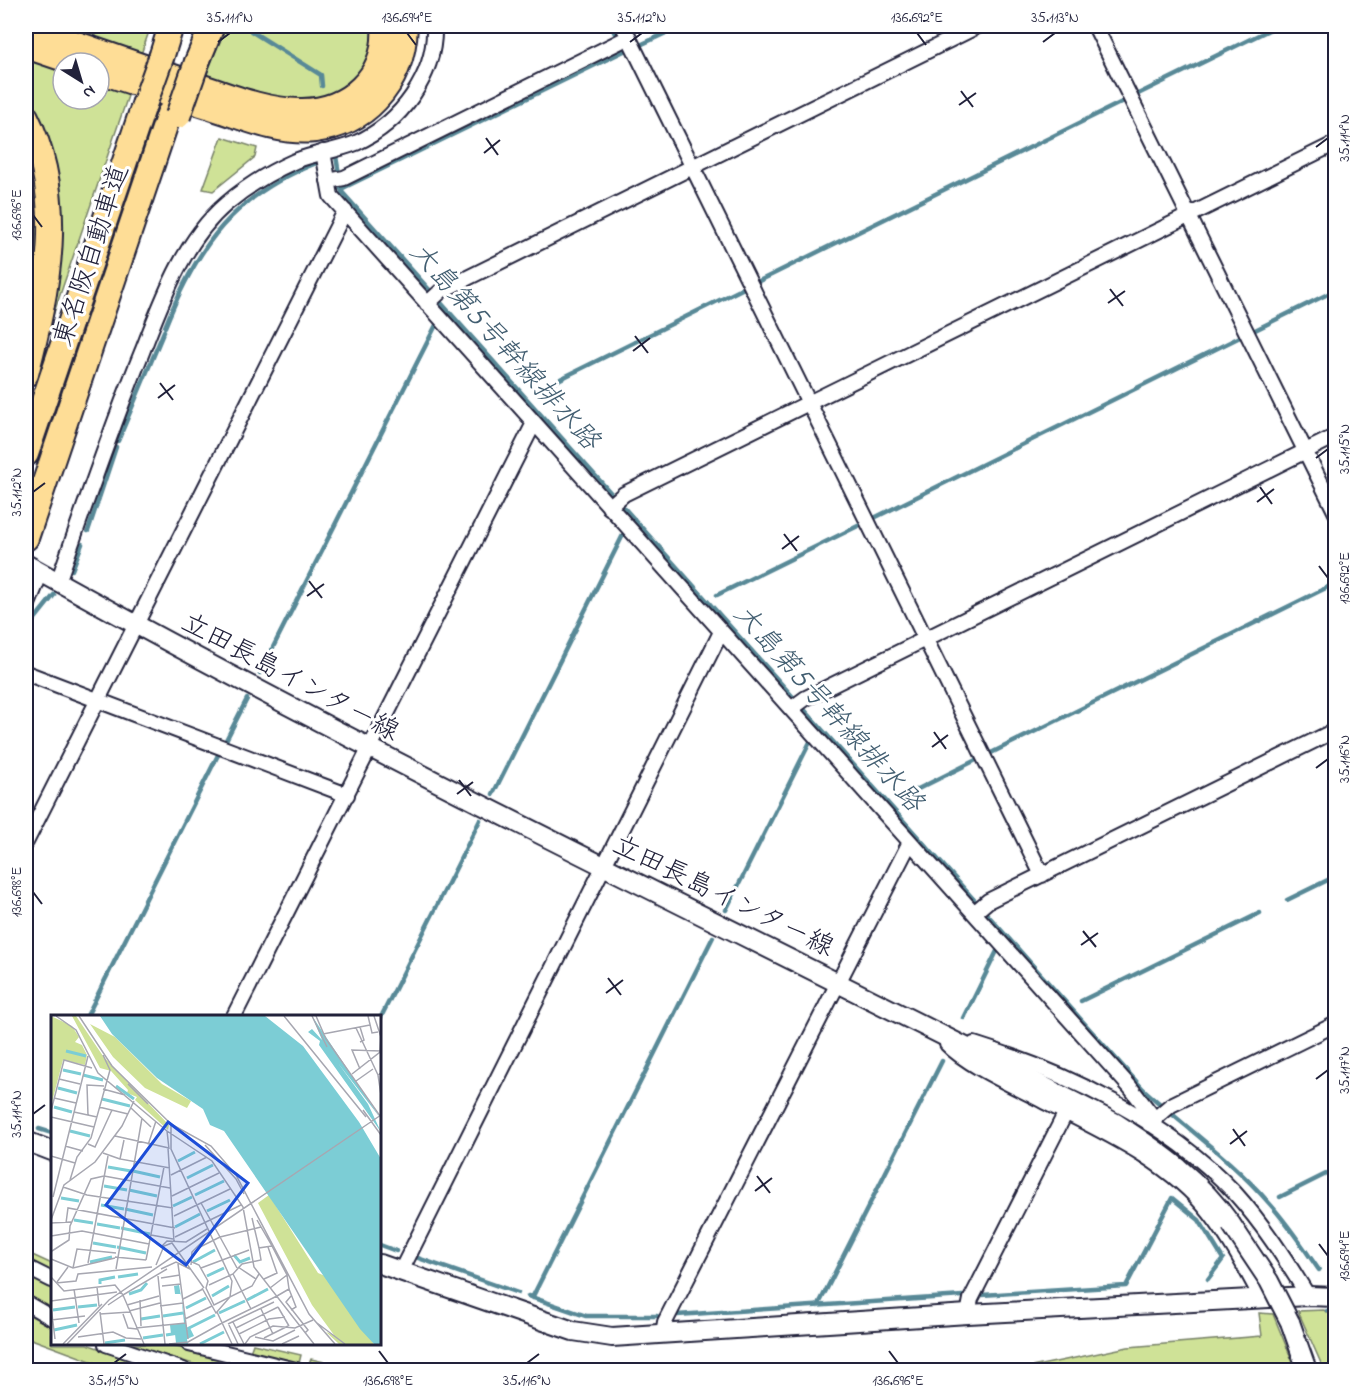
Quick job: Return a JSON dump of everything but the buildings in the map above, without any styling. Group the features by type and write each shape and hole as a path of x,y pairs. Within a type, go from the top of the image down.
{"highway":[{"name":"東名阪自動車道","path":"26,454 171,26"},
{"path":"26,538 75,396 97,345 192,61 198,26"},
{"path":"192,61 212,26"},
{"path":"26,27 233,98 297,111 332,107 359,91 369,80 380,58 384,26"},
{"path":"111,75 268,125 314,130 336,126 353,118 368,108 384,92 396,72 403,51 405,26"},
{"path":"26,46 51,54"},
{"path":"26,117 42,157 48,184 51,244 39,322 26,374"}],"main road":[{"name":"立田長島インター線","path":"33,568 135,626 370,748 837,981 1125,1129 1171,1159 1205,1191 1231,1224 1263,1272 1290,1322 1307,1371"},
{"path":"26,1141 51,1151"},
{"path":"381,1264 591,1335 612,1337 968,1314 1308,1296 1335,1297"}],"street":[{"path":"58,582 123,398 163,300 195,240 215,214 249,185 297,160 355,143 372,135 406,105 420,84 430,59 435,26"},
{"path":"429,302 441,291 978,26"},
{"path":"1095,26 1335,513"},
{"path":"335,180 623,37 693,166 1042,874"},
{"path":"611,505 624,494 1335,143"},
{"path":"323,152 335,180 331,196 429,302 721,632 976,913 1130,1087 1154,1119 1233,1192 1262,1226 1308,1296"},
{"path":"26,842 345,211"},
{"path":"235,1015 534,423"},
{"path":"792,709 806,698 1335,436"},
{"path":"26,609 33,568"},
{"path":"400,1271 721,632"},
{"path":"26,673 347,795"},
{"path":"976,913 988,902 1042,874 1335,730"},
{"path":"663,1333 665,1322 837,981 910,842"},
{"path":"1154,1119 1171,1105 1335,1024"},
{"path":"935,1032 1010,1055 1154,1119"},
{"path":"935,1032 952,1049 1121,1141 1178,1181 1209,1211 1234,1248 1262,1299"},
{"path":"968,1314 971,1299 1066,1112"},
{"path":"26,1267 51,1280"},
{"path":"26,1303 51,1317"},
{"path":"109,1345 183,1371"},
{"path":"193,1345 296,1371"}],"green space":[{"path":"47,26 151,26 140,57"},
{"path":"225,26 375,26 371,58 364,72 354,82 327,96 297,101 259,96 206,77"},
{"path":"26,53 51,62 51,111 111,111 111,83 130,90 32,377 51,284 29,107 26,102"},
{"path":"222,137 257,148 255,157 213,191 203,189"},
{"path":"26,141 37,185 39,229 26,319 28,214"},
{"path":"28,1253 51,1264 51,1276 26,1264"},
{"path":"26,1274 51,1286 51,1307 26,1294"},
{"path":"1324,1310 1327,1313 1335,1313 1335,1370 1324,1370 1298,1311"},
{"path":"26,1313 51,1326 51,1345 90,1345 158,1370 115,1370 26,1337"},
{"path":"1259,1313 1273,1314 1296,1370 1017,1370 1128,1347 1262,1336"},
{"path":"130,1345 172,1345 277,1370 213,1370"},
{"path":"253,1345 257,1345 301,1355 298,1367 249,1355"},
{"path":"311,1359 360,1370 307,1369"}],"waterway":[{"path":"341,189 624,51 611,26"},
{"path":"638,46 681,26"},
{"path":"1136,95 1277,26"},
{"name":"大島第5号幹線排水路","path":"251,31 321,75 322,86"},
{"path":"757,282 1124,101"},
{"name":"大島第5号幹線排水路","path":"336,156 342,192 1143,1089 1255,1187 1283,1219 1319,1270"},
{"path":"165,327 191,271 222,226 264,190 289,175 319,162"},
{"path":"536,391 746,287"},
{"path":"1253,331 1336,290"},
{"path":"260,673 436,325"},
{"path":"118,441 164,331"},
{"path":"872,519 1240,337"},
{"path":"88,531 116,447"},
{"path":"717,595 862,524"},
{"path":"493,794 624,533"},
{"path":"72,570 82,544"},
{"path":"989,754 1336,583"},
{"path":"26,630 54,595"},
{"path":"225,742 247,699"},
{"path":"726,910 811,740"},
{"path":"88,1015 219,753"},
{"path":"900,798 978,759"},
{"path":"381,1017 480,820"},
{"path":"1287,900 1336,876"},
{"path":"1081,1001 1260,913"},
{"path":"532,1298 713,937"},
{"path":"964,1018 998,949"},
{"path":"818,1306 942,1061"},
{"path":"39,1129 51,1133"},
{"path":"1280,1197 1336,1169"},
{"path":"982,1295 1126,1286 1172,1198 1199,1220 1223,1259 1208,1279"},
{"path":"381,1245 396,1251"},
{"path":"418,1258 518,1293"},
{"path":"528,1296 586,1316 657,1316"},
{"path":"677,1315 963,1296"},
{"path":"1327,1311 1336,1311"}]}
